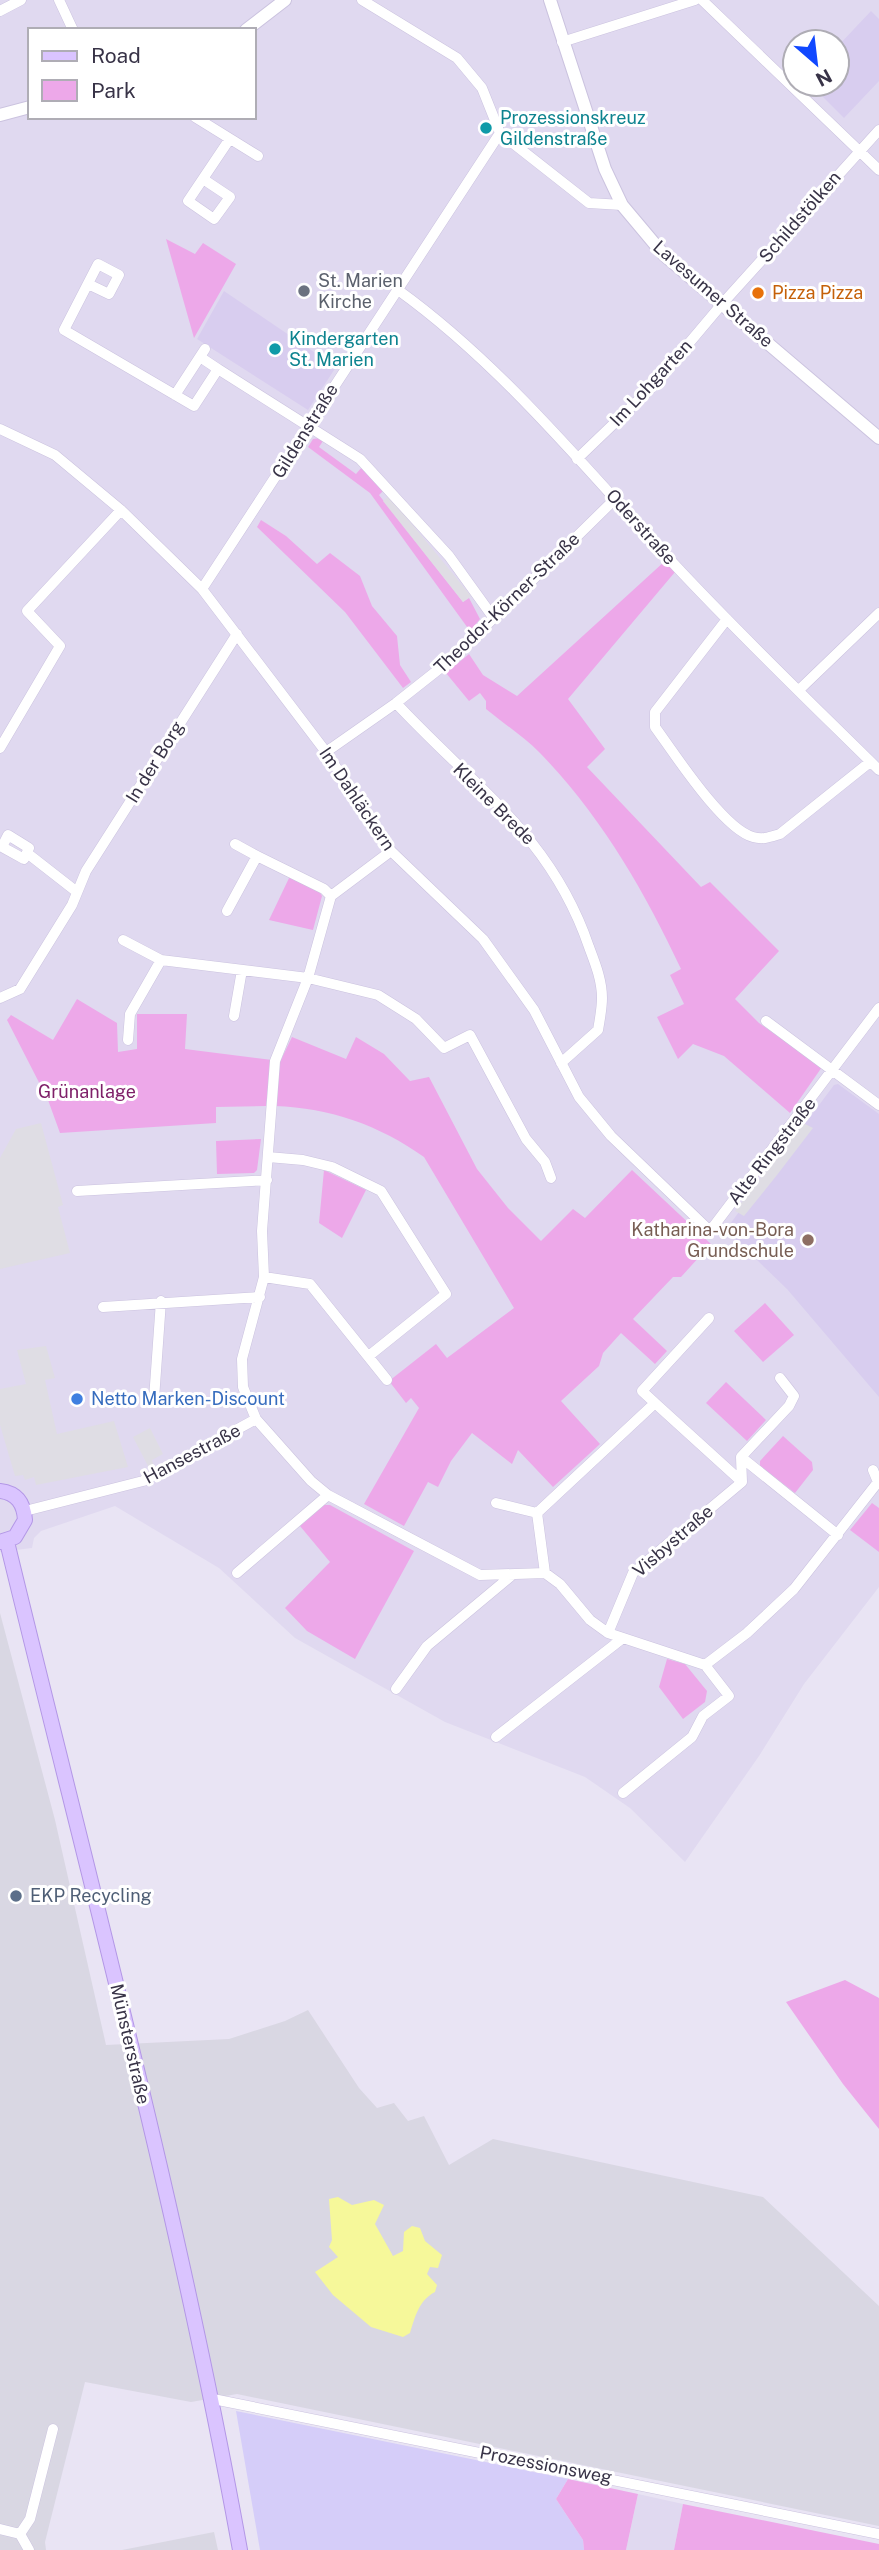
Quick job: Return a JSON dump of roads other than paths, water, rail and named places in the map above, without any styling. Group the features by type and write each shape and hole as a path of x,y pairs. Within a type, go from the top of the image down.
{"main road":[{"path":"0,1491 13,1494 25,1511 22,1530 3,1542"},
{"name":"Münsterstraße","path":"3,1542 108,1950 213,2399 240,2550"}],"street":[{"path":"0,11 21,0"},
{"path":"58,0 72,28"},
{"path":"249,28 285,0"},
{"path":"362,0 457,58 482,88 500,133 589,203 622,205"},
{"name":"Lavesumer Straße","path":"550,0 605,169 622,205 664,255 879,438"},
{"path":"562,42 695,0"},
{"path":"702,0 879,170"},
{"path":"0,115 28,108"},
{"path":"198,119 258,156"},
{"name":"Schildstölken","path":"722,304 858,150 879,130"},
{"name":"Gildenstraße","path":"201,589 500,133"},
{"path":"203,179 229,139"},
{"path":"88,284 64,330 194,406 218,369"},
{"name":"Oderstraße","path":"398,290 457,337 577,459 727,619 879,770"},
{"name":"Im Lohgarten","path":"577,459 652,387 722,304"},
{"path":"175,395 202,353 218,369 360,459 449,556 493,617"},
{"name":"Im Dahläckern","path":"0,429 55,454 121,510 201,589 326,752 391,851 484,939 534,1010 579,1097 611,1136 710,1231"},
{"name":"Theodor-Körner-Straße","path":"326,752 396,703 472,640 615,499"},
{"path":"0,748 60,646 27,611 121,510"},
{"path":"800,690 879,613"},
{"path":"727,619 655,712 655,727 713,804 750,836 765,839 780,834 870,762"},
{"name":"In der Borg","path":"0,998 20,989 77,892 86,871 237,634"},
{"name":"Kleine Brede","path":"396,703 438,748 515,820 538,847 570,898 599,975 603,997 598,1030 561,1063"},
{"path":"235,844 324,889 331,896"},
{"path":"256,1419 247,1403 241,1374 242,1359 264,1277 262,1231 275,1061 308,978 331,896 391,851"},
{"path":"27,853 77,892"},
{"path":"227,911 257,856"},
{"path":"123,940 160,960 308,978 378,995 415,1019 444,1048 470,1035 526,1139 545,1162 551,1178"},
{"path":"128,1041 130,1014 160,960"},
{"path":"234,1016 243,970"},
{"name":"Alte Ringstraße","path":"710,1231 879,1008"},
{"path":"766,1021 879,1105"},
{"path":"268,1157 303,1160 332,1167 382,1191 446,1294 370,1355"},
{"path":"77,1191 267,1180"},
{"path":"264,1277 310,1284 370,1355 387,1380"},
{"path":"103,1307 161,1301 260,1297"},
{"path":"154,1399 161,1301"},
{"path":"709,1318 642,1391 742,1482"},
{"path":"742,1482 741,1457 789,1406 794,1396 780,1378"},
{"path":"537,1513 655,1402"},
{"name":"Hansestraße","path":"25,1511 143,1481 256,1419 311,1481 328,1495 480,1575 545,1573"},
{"path":"741,1457 838,1535"},
{"path":"705,1665 747,1633 794,1589 878,1482 873,1470"},
{"name":"Visbystraße","path":"608,1633 633,1573 742,1482"},
{"path":"237,1573 328,1495"},
{"path":"496,1503 537,1513"},
{"path":"537,1513 545,1573 560,1584 590,1620 608,1633 705,1665 729,1696 703,1716 692,1737 623,1793"},
{"path":"396,1689 427,1646 511,1576"},
{"path":"496,1737 624,1638"},
{"name":"Prozessionsweg","path":"213,2399 879,2534"},
{"path":"20,2534 30,2519 53,2430"},
{"path":"0,2529 20,2534 29,2550"}],"place":[{"name":"Prozessionskreuz Gildenstraße","path":"486,128"},
{"name":"St. Marien Kirche","path":"304,291"},
{"name":"Pizza Pizza","path":"758,293"},
{"name":"Kindergarten St. Marien","path":"275,349"},
{"name":"Katharina-von-Bora Grundschule","path":"808,1240"},
{"name":"Netto Marken-Discount","path":"77,1399"},
{"name":"EKP Recycling","path":"16,1896"}],"park label":[{"name":"Grünanlage","path":"87,1092"}]}
